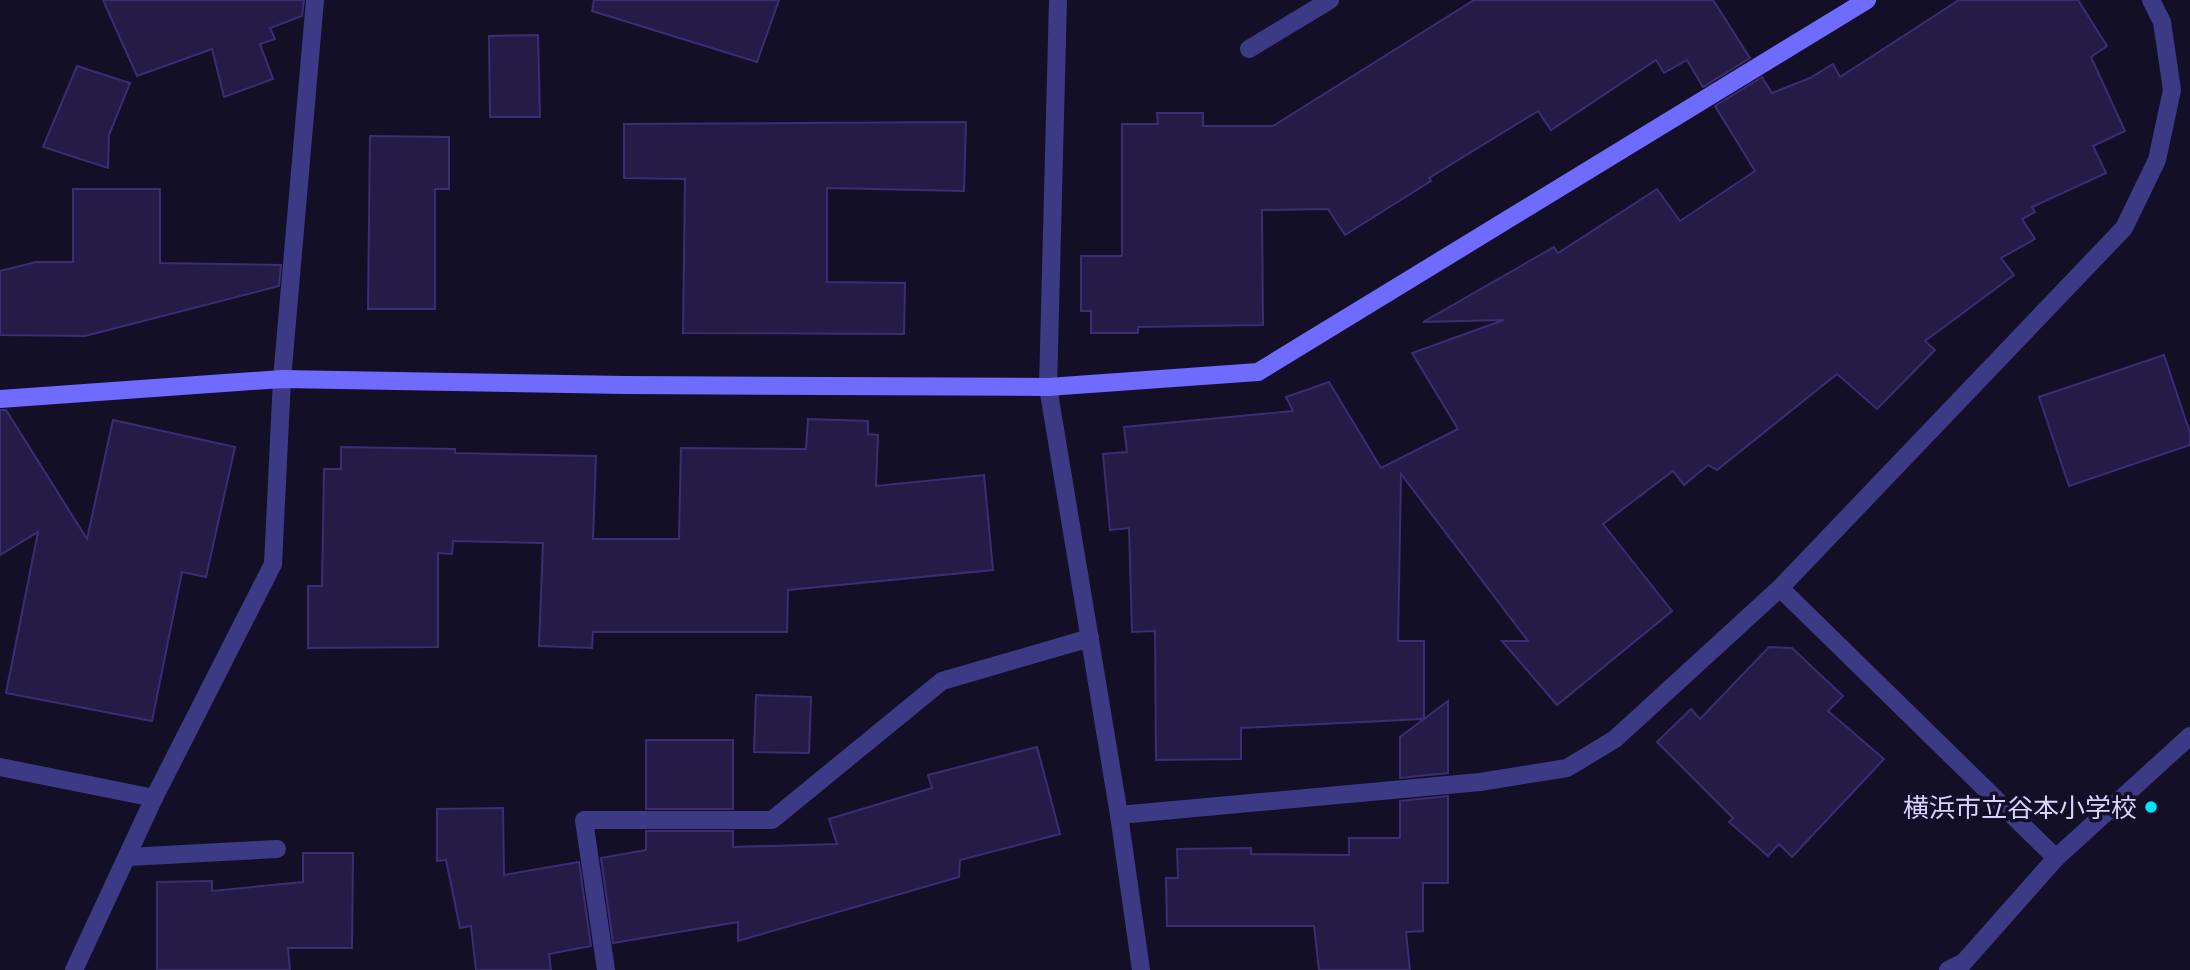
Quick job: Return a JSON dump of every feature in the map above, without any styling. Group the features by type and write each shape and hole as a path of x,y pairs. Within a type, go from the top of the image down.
{"street":[{"path":"74,970 154,798 273,564 282,379 316,0"},
{"path":"1058,0 1048,387 1119,815 1141,970"},
{"path":"1249,49 1330,0"},
{"path":"0,399 282,379 639,385 1048,387 1258,372 1867,0"},
{"path":"1119,815 1480,782 1567,768 1615,739 1780,588 2123,228 2157,160 2172,90 2162,22 2151,0"},
{"path":"1780,588 2056,858"},
{"path":"606,970 584,820 772,820 942,681 1090,638"},
{"path":"1948,970 1964,962 2056,858 2190,736"},
{"path":"0,767 154,798"},
{"path":"128,857 277,849"}],"building":[{"path":"103,0 304,0 302,16 270,28 275,39 260,44 273,79 224,97 212,49 137,76"},
{"path":"594,0 779,0 757,62 592,11"},
{"path":"1474,0 1713,0 1750,58 1703,87 1687,60 1664,73 1656,60 1551,130 1538,111 1429,178 1431,181 1345,235 1328,209 1262,210 1263,325 1138,327 1138,333 1091,333 1091,311 1081,311 1081,256 1122,256 1122,124 1158,124 1157,113 1203,113 1203,126 1273,126"},
{"path":"1959,0 2078,0 2107,46 2091,57 2125,131 2093,146 2106,173 2032,207 2035,212 2022,219 2035,239 2001,258 2014,275 1925,341 1935,350 1877,409 1837,374 1717,470 1708,465 1684,485 1673,471 1603,524 1672,611 1557,705 1502,641 1528,641 1401,474 1398,641 1424,641 1424,719 1241,728 1241,759 1156,760 1155,631 1132,632 1129,528 1110,530 1103,454 1127,452 1124,427 1293,411 1286,397 1329,382 1381,468 1458,429 1412,353 1504,320 1423,322 1554,247 1558,253 1657,189 1680,221 1755,171 1715,106 1762,77 1772,93 1810,78 1833,64 1840,77"},
{"path":"538,35 540,117 490,117 489,36"},
{"path":"77,66 130,83 109,135 108,168 43,147"},
{"path":"966,122 964,191 827,188 827,282 905,283 904,334 683,333 685,179 624,178 624,124"},
{"path":"370,136 449,137 449,189 435,189 435,309 368,309"},
{"path":"73,189 160,189 160,263 281,265 279,286 85,336 0,335 0,271 36,262 73,262"},
{"path":"2164,355 2190,433 2190,445 2069,486 2039,397"},
{"path":"0,410 6,410 87,539 113,420 235,447 206,577 182,572 152,721 6,693 38,532 0,555"},
{"path":"808,419 868,421 868,434 878,435 876,486 984,475 993,570 788,590 787,632 593,632 592,648 539,646 543,543 453,541 452,554 438,553 438,647 308,648 308,586 322,586 324,469 341,469 341,447 596,456 593,539 679,539 681,448 806,449"},
{"path":"1769,647 1792,648 1843,696 1828,711 1884,759 1792,857 1779,844 1768,856 1729,822 1733,818 1657,742 1691,709 1700,719"},
{"path":"756,695 811,697 809,753 754,752"},
{"path":"1448,701 1448,773 1400,778 1400,737"},
{"path":"646,740 733,740 733,809 646,809"},
{"path":"1037,747 1060,834 960,860 959,877 738,941 738,922 613,943 601,858 646,850 646,831 733,831 733,847 837,844 829,819 932,788 928,775"},
{"path":"1448,796 1448,883 1423,883 1423,931 1406,932 1410,970 1319,970 1314,926 1167,926 1166,878 1178,878 1177,849 1251,848 1251,854 1349,855 1349,838 1400,838 1400,801"},
{"path":"503,808 504,875 579,862 591,946 549,954 551,970 476,970 471,926 460,928 446,860 437,861 437,809"},
{"path":"303,853 353,853 352,948 288,948 290,970 157,970 157,882 212,881 212,891 303,882"}],"place":[{"name":"横浜市立谷本小学校","path":"2151,807"}]}
